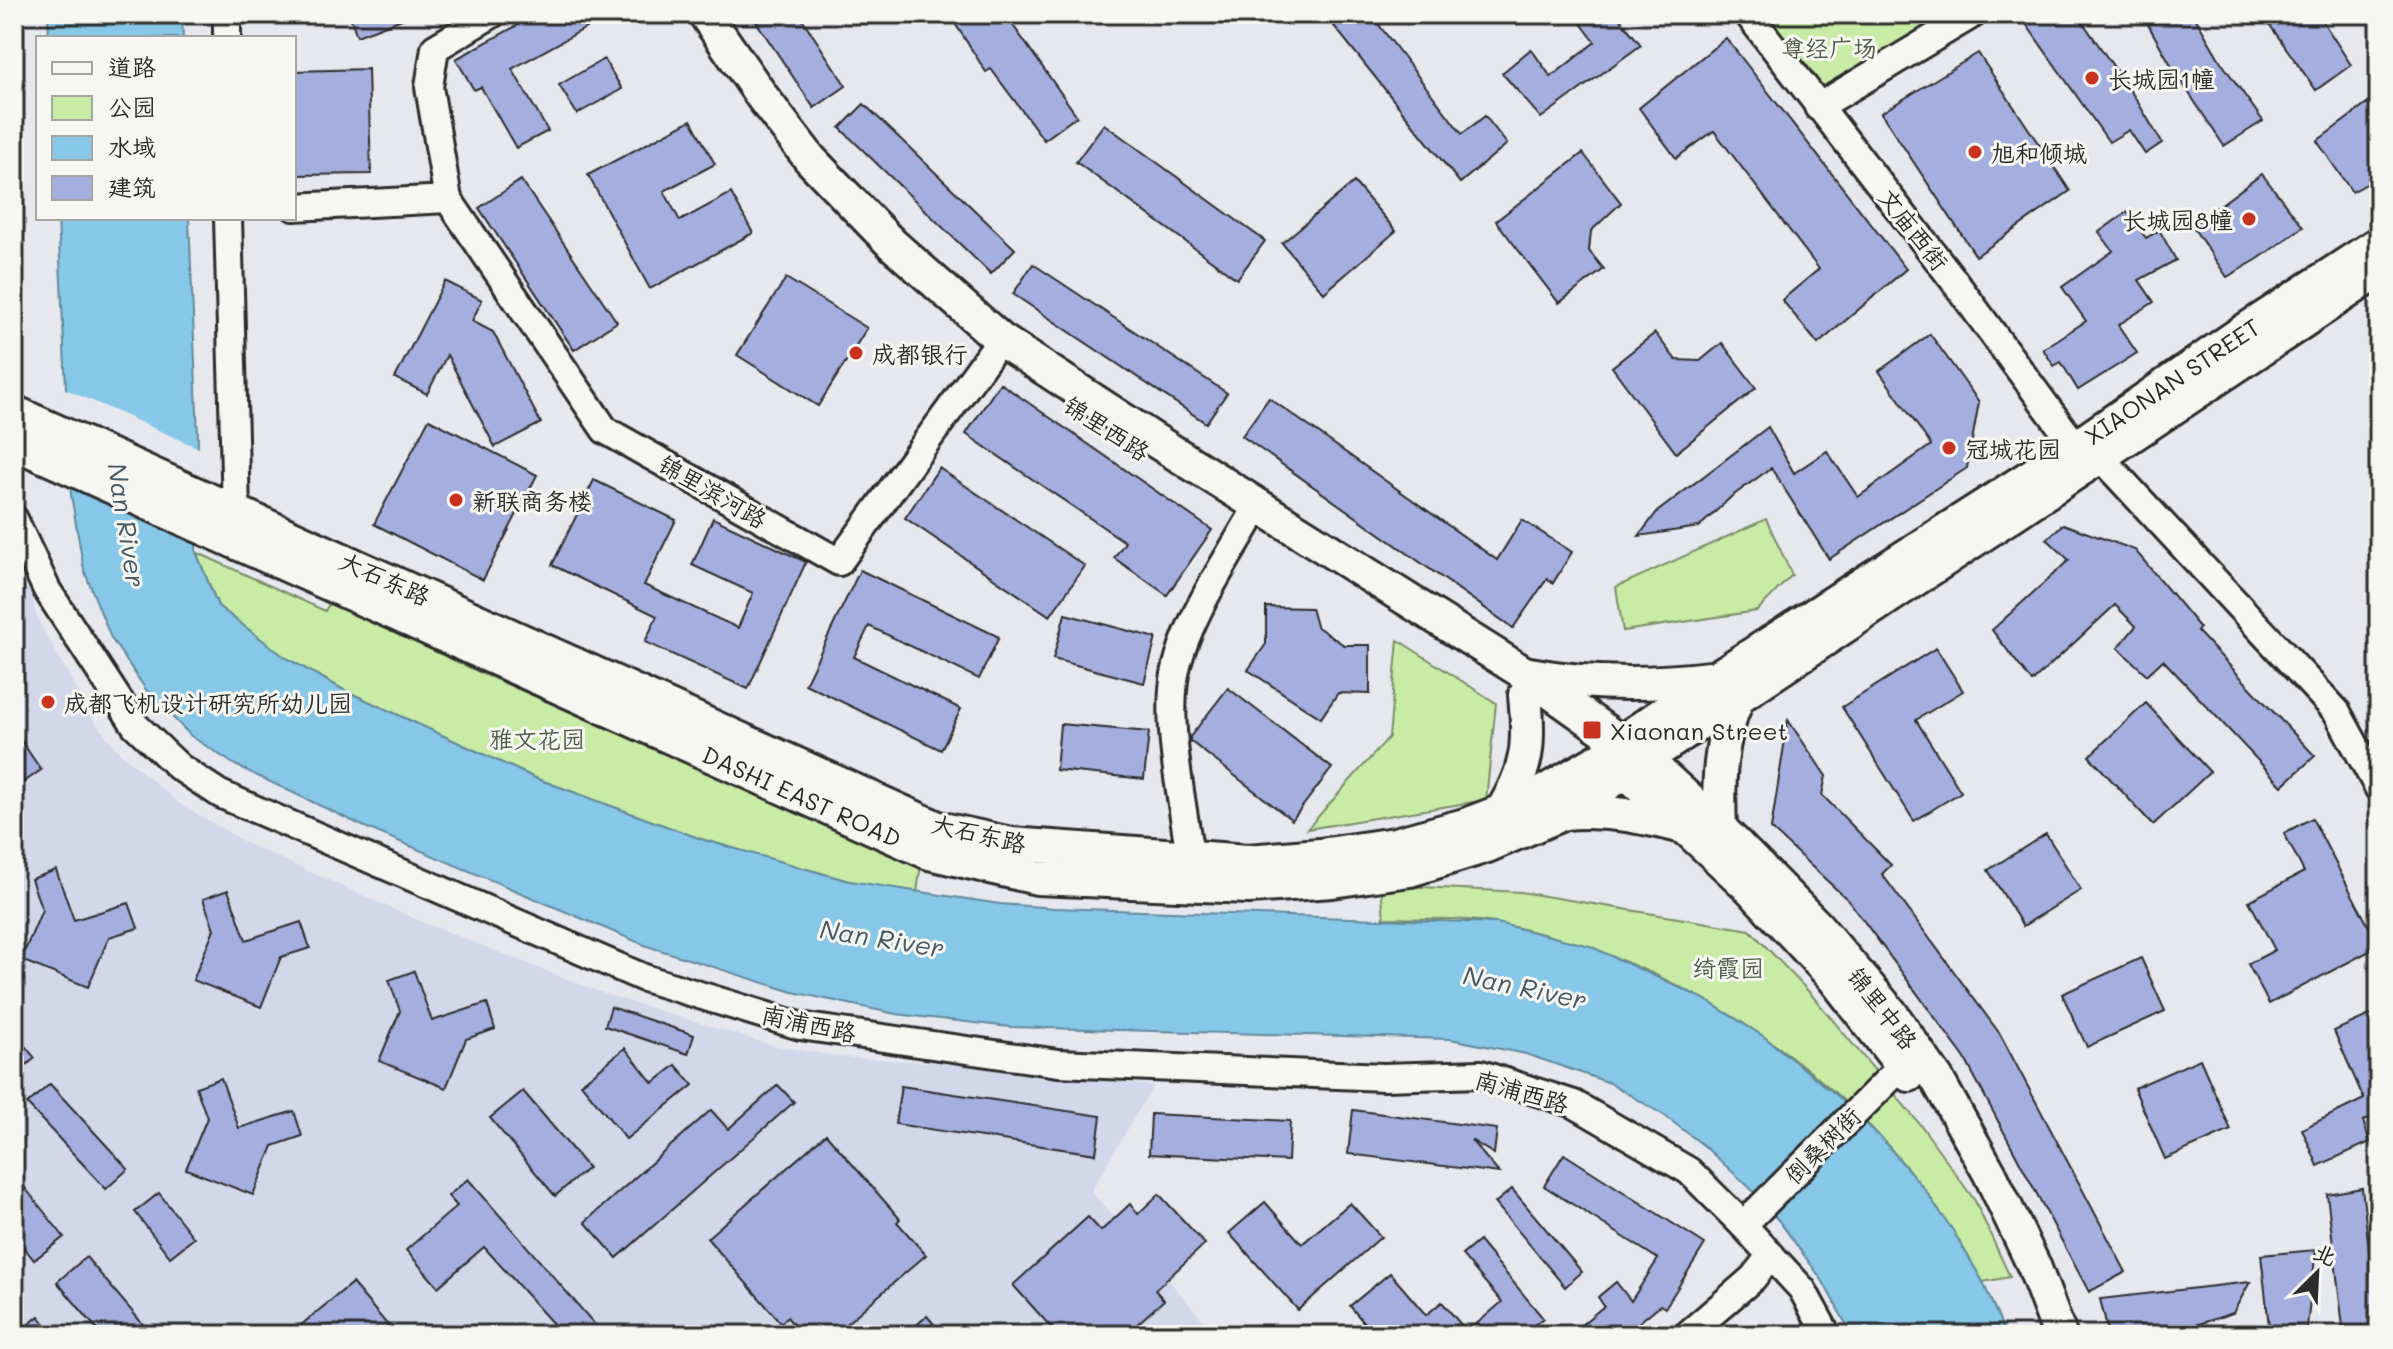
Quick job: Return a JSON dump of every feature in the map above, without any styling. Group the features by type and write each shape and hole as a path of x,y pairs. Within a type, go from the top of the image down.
{"main road":[{"name":"锦里西路","path":"686,14 731,81 833,205 990,354 1255,512 1525,684 1625,758"},
{"name":"锦里西路","path":"705,14 810,159 892,244 1001,340 1151,438 1255,512"},
{"name":"XIAONAN STREET","path":"2088,452 2241,333 2379,243"},
{"name":"XIAONAN STREET","path":"1625,758 2088,452 2379,271"},
{"name":"DASHI EAST ROAD","path":"26,418 929,853 1037,878 1249,887 1332,881 1410,870 1487,846 1564,813 1625,758"},
{"name":"DASHI EAST ROAD","path":"14,443 220,514"},
{"name":"大石东路","path":"220,514 938,828 1011,844 1248,861 1320,855 1395,844 1465,825 1625,758"},
{"path":"1502,811 1523,768 1529,736 1525,684 1550,678 1727,688 1720,828"},
{"name":"锦里中路","path":"1625,758 1686,828 1752,890 1833,977 1903,1065 1948,1137 1993,1222 2038,1335"},
{"name":"锦里中路","path":"1625,758 1720,828 1816,925 1891,1013 1937,1079 1990,1174 2034,1266 2060,1335"},
{"path":"1564,813 1592,810 1686,828"}],"street":[{"path":"227,14 227,36"},
{"path":"296,207 448,199 429,87 435,48 492,14"},
{"name":"文庙西街","path":"1748,14 2088,452 2337,712 2379,789"},
{"path":"1818,107 1973,14"},
{"name":"锦里滨河路","path":"448,199 605,430 839,562 990,354"},
{"path":"220,514 228,220"},
{"path":"1190,857 1173,722 1174,679 1193,621 1255,512"},
{"name":"南浦西路","path":"14,519 47,590 135,725 179,767 220,794 644,978 800,1026 1058,1063 1384,1077 1481,1074 1574,1104 1689,1171 1802,1289 1827,1335"},
{"name":"倒桑树街","path":"1743,1225 1903,1065"},
{"path":"1687,1335 1753,1278 1771,1255"}],"shaded area":[{"path":"31,586 35,612 43,629 94,720 118,751 180,804 250,845 415,919 602,993 771,1045 841,1057 960,1064 1153,1086 1091,1191 1216,1335 14,1335 14,595"}],"green space":[{"name":"尊经广场","path":"1762,14 1920,14 1926,25 1819,91"},
{"path":"1766,519 1792,575 1757,611 1623,631 1616,587"},
{"name":"雅文花园","path":"196,552 325,611 330,602 481,673 921,863 917,893 849,881 701,839 535,778 344,690 286,658 218,606"},
{"path":"1398,640 1496,703 1486,800 1307,829 1389,737"},
{"name":"绮霞园","path":"1381,885 1521,892 1750,930 1810,993 1923,1128 1975,1201 2010,1277 1983,1282 1940,1212 1884,1141 1839,1096 1789,1055 1736,1018 1679,986 1620,960 1560,939 1485,922 1384,918"}],"water":[{"path":"48,14 182,14 183,36 49,36"},
{"name":"Nan River","path":"58,220 189,220 198,436 196,552 218,606 286,658 344,690 535,778 701,839 849,881 1000,904 1055,908 1497,923 1590,946 1704,999 1763,1036 1839,1097 1881,1138 1923,1187 1983,1282 2006,1335 1852,1335 1822,1280 1779,1221 1750,1188 1703,1145 1665,1116 1610,1083 1526,1054 1450,1039 1010,1027 896,1014 793,992 647,946 365,827 235,765 191,736 147,691 111,638 84,570 71,495"}],"pier":[{"path":"63,388 201,449 201,546 67,487"}],"building":[{"path":"349,14 410,14 410,16 357,36"},
{"path":"538,14 611,14 512,69 548,131 516,148 481,87 474,90 456,59"},
{"path":"751,14 799,14 846,86 814,108"},
{"path":"949,14 1005,14 1077,116 1044,140 991,69 986,72"},
{"path":"1340,14 1393,14 1379,25 1462,134 1485,116 1507,144 1460,183 1330,21"},
{"path":"1574,14 1616,14 1641,45 1541,118 1502,73 1531,49 1551,77 1595,42"},
{"name":"长城园1幢","path":"2019,14 2077,14 2136,99 2162,143 2145,154 2129,130 2109,142"},
{"path":"2142,14 2193,14 2221,62 2263,121 2224,146 2175,72"},
{"path":"2262,14 2318,14 2351,65 2316,90"},
{"path":"1726,38 1906,269 1818,344 1782,300 1819,269 1714,131 1676,158 1639,108"},
{"name":"旭和倾城","path":"1978,53 2070,191 1976,256 1881,113"},
{"path":"604,59 622,89 577,114 559,85"},
{"path":"368,69 371,174 296,175 296,71"},
{"path":"2379,95 2379,177 2352,192 2317,141"},
{"path":"864,104 1015,249 991,274 840,128"},
{"path":"691,120 715,164 664,191 680,221 731,193 753,233 650,289 588,175"},
{"path":"1104,124 1265,241 1237,279 1076,162"},
{"path":"1583,153 1621,203 1591,231 1589,251 1604,269 1559,303 1496,221"},
{"name":"长城园8幢","path":"2262,174 2303,227 2227,277 2192,226"},
{"path":"521,180 617,322 574,350 479,208"},
{"path":"1354,182 1396,231 1324,293 1282,243"},
{"path":"2127,212 2146,238 2157,232 2157,226 2176,260 2139,280 2154,302 2118,325 2137,353 2078,390 2061,362 2054,366 2043,349 2086,321 2062,287 2113,251 2099,232"},
{"path":"1033,264 1227,393 1206,423 1013,294"},
{"path":"786,278 867,328 818,406 737,355"},
{"path":"445,281 482,300 472,321 493,332 541,423 495,447 447,355 427,394 395,378"},
{"path":"1655,333 1676,360 1700,361 1722,343 1756,388 1676,453 1612,367"},
{"name":"冠城花园","path":"1930,334 1979,402 1967,468 1829,559 1771,468 1731,497 1699,527 1639,536 1657,512 1768,427 1794,473 1827,451 1858,497 1931,445 1879,371"},
{"path":"1000,383 1212,530 1167,595 1114,558 1125,542 966,434"},
{"path":"1269,398 1497,560 1522,520 1572,552 1553,583 1547,579 1513,628 1242,436"},
{"name":"新联商务楼","path":"429,419 537,475 483,580 374,524"},
{"path":"939,468 1085,566 1050,616 905,518"},
{"path":"594,480 676,520 644,585 738,628 753,593 692,565 713,518 806,562 748,689 645,642 657,616 552,565"},
{"path":"2063,524 2135,550 2200,628 2197,631 2315,756 2282,786 2163,660 2147,675 2118,648 2136,626 2115,605 2032,682 1992,630 2069,560 2047,539"},
{"path":"860,570 999,637 979,679 869,626 854,657 961,709 941,750 805,684"},
{"path":"1266,607 1311,608 1316,626 1344,645 1370,645 1370,694 1338,693 1321,718 1248,670 1266,644"},
{"path":"1065,614 1156,638 1144,683 1053,659"},
{"path":"1936,648 1963,691 1916,720 1961,792 1914,821 1842,707"},
{"path":"1228,688 1332,768 1292,820 1190,741"},
{"path":"2146,703 2210,772 2153,825 2089,756"},
{"path":"1788,720 1826,776 1822,795 1891,865 1882,874 2000,1034 2126,1272 2089,1292 1964,1057 1849,901 1771,829"},
{"path":"1060,724 1149,732 1144,779 1056,770"},
{"path":"14,730 41,770 14,789"},
{"path":"2312,818 2379,946 2269,1004 2248,964 2275,950 2249,901 2304,872 2284,833"},
{"path":"2046,834 2081,890 2023,926 1988,870"},
{"path":"56,870 74,920 129,903 138,928 109,937 88,987 21,960 42,910 31,879"},
{"path":"228,890 246,940 301,922 310,948 281,957 261,1007 193,980 214,929 203,899"},
{"path":"2141,958 2165,1011 2087,1047 2062,994"},
{"path":"414,971 432,1021 487,1003 495,1029 466,1039 446,1088 379,1061 400,1011 389,980"},
{"path":"611,1007 694,1035 688,1054 605,1026"},
{"path":"2374,1013 2379,1026 2379,1134 2372,1118 2363,1121 2370,1142 2318,1166 2302,1129 2364,1099 2334,1031"},
{"path":"14,1033 35,1058 14,1075"},
{"path":"625,1048 653,1083 676,1065 693,1085 626,1139 581,1084"},
{"path":"2200,1059 2231,1130 2165,1159 2134,1088"},
{"path":"221,1078 239,1128 294,1111 302,1136 273,1146 253,1195 186,1169 207,1118 196,1087"},
{"path":"50,1084 128,1169 106,1189 27,1104"},
{"path":"778,1085 794,1102 617,1258 585,1222 711,1110 728,1129"},
{"path":"901,1086 1101,1116 1096,1154 895,1124"},
{"path":"523,1091 588,1168 555,1196 490,1118"},
{"path":"1353,1110 1497,1129 1494,1154 1471,1140 1499,1173 1348,1154"},
{"path":"1151,1114 1290,1121 1288,1161 1149,1154"},
{"path":"826,1134 900,1219 897,1222 926,1255 833,1335 802,1335 787,1317 781,1323 707,1238"},
{"path":"1564,1154 1705,1244 1665,1308 1660,1305 1624,1335 1569,1335 1604,1306 1598,1297 1616,1282 1631,1301 1658,1259 1544,1186"},
{"path":"14,1174 64,1237 34,1260 14,1235"},
{"path":"468,1179 604,1335 543,1335 554,1325 484,1247 438,1287 406,1250 457,1206 448,1196"},
{"path":"2362,1188 2379,1335 2344,1335 2327,1194"},
{"path":"1512,1189 1582,1272 1565,1287 1495,1203"},
{"path":"159,1193 194,1238 170,1257 135,1212"},
{"path":"1159,1194 1205,1244 1155,1290 1164,1300 1125,1335 1058,1335 1013,1285 1088,1217 1101,1231 1130,1204 1138,1214"},
{"path":"1265,1202 1302,1244 1350,1203 1381,1237 1298,1310 1229,1233"},
{"path":"1479,1241 1543,1318 1522,1335 1374,1335 1350,1306 1390,1273 1426,1315 1442,1302 1467,1332 1502,1302 1462,1255"},
{"path":"2316,1250 2306,1335 2270,1335 2261,1255"},
{"path":"86,1257 152,1335 102,1335 57,1282"},
{"path":"2250,1282 2233,1313 2165,1335 2109,1335 2100,1299"},
{"path":"352,1283 396,1335 307,1335 300,1326"},
{"path":"39,1316 54,1335 16,1335"},
{"path":"927,1316 943,1335 905,1335"}],"place":[{"name":"长城园1幢","path":"2092,78"},
{"name":"旭和倾城","path":"1975,152"},
{"name":"长城园8幢","path":"2249,219"},
{"name":"成都银行","path":"856,353"},
{"name":"冠城花园","path":"1949,448"},
{"name":"新联商务楼","path":"456,500"},
{"name":"成都飞机设计研究所幼儿园","path":"48,702"},
{"name":"Xiaonan Street","path":"1592,730"}]}
